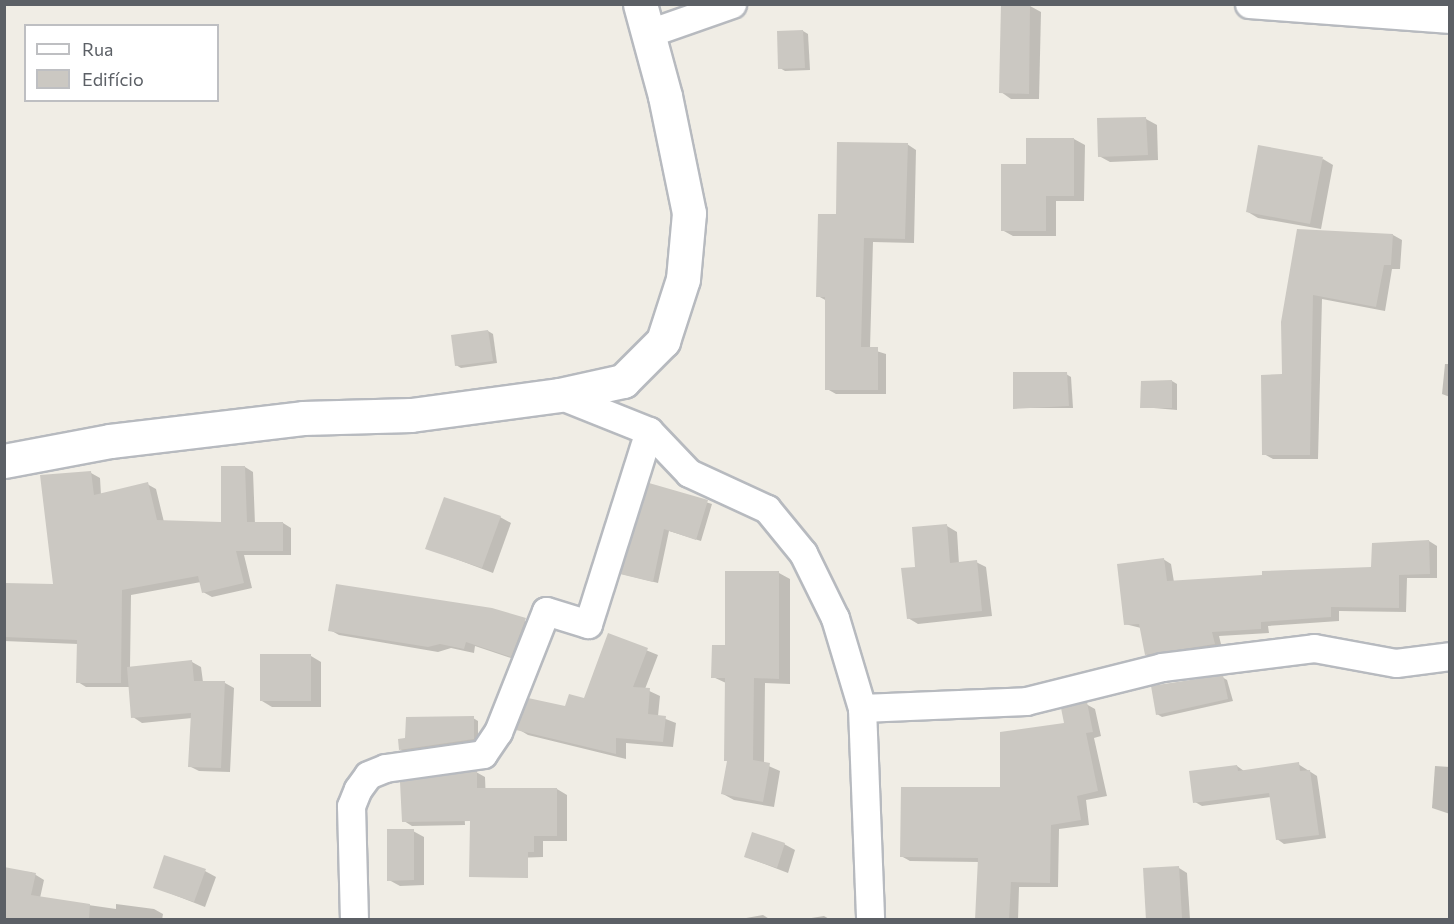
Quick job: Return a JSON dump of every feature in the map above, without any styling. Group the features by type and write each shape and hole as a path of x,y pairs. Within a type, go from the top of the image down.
{"street":[{"path":"4,461 121,440 303,418 411,415 559,395 623,381 663,341 683,279 688,213 645,19 732,4"},
{"path":"1249,4 1449,19"},
{"path":"559,395 649,431 689,473 767,509 803,553 835,618 862,708 870,920"},
{"path":"354,920 351,806 358,789 368,775 385,768 483,754 498,732 546,611 588,624 649,431"},
{"path":"862,708 1026,701 1162,667 1314,648 1396,663 1449,656"}],"building":[{"path":"1001,4 1030,5 1029,94 999,93"},
{"path":"803,30 805,68 778,69 777,31"},
{"path":"1146,117 1148,155 1098,157 1097,118"},
{"path":"1026,138 1074,138 1074,196 1046,196 1046,231 1001,231 1001,164 1026,164"},
{"path":"837,142 908,143 905,239 864,238 861,347 878,347 878,390 825,390 825,297 816,297 818,214 836,214"},
{"path":"1258,145 1323,157 1310,224 1246,212"},
{"path":"1297,229 1393,234 1391,265 1384,265 1376,307 1313,295 1310,455 1262,455 1261,375 1282,374 1281,322"},
{"path":"488,330 493,361 455,366 451,335"},
{"path":"1013,372 1067,372 1069,406 1013,409"},
{"path":"1172,380 1172,408 1140,408 1141,381"},
{"path":"221,466 245,466 247,522 283,522 283,551 236,551 244,583 202,593 198,576 122,590 121,683 76,683 77,640 4,637 4,583 53,584 40,475 91,471 94,495 148,482 157,520 221,522"},
{"path":"649,483 708,500 696,540 664,529 653,582 620,574"},
{"path":"444,497 501,516 482,568 425,549"},
{"path":"947,524 950,563 977,560 982,611 907,619 901,568 915,567 912,527"},
{"path":"1429,540 1430,574 1399,575 1399,608 1331,607 1331,617 1261,622 1261,629 1212,632 1215,644 1145,655 1139,624 1124,625 1117,564 1164,558 1167,581 1262,575 1262,571 1371,567 1372,543"},
{"path":"725,571 779,571 779,679 754,678 753,760 770,763 763,802 721,794 727,761 724,761 725,678 711,678 712,645 725,645"},
{"path":"336,584 492,608 526,618 511,657 466,642 464,649 440,644 428,647 328,631"},
{"path":"608,633 648,648 633,687 650,688 648,714 666,716 663,742 616,738 616,754 516,730 528,698 565,706 569,694 584,698"},
{"path":"260,654 311,654 311,701 260,701"},
{"path":"192,660 194,681 225,681 221,768 188,767 191,713 131,718 127,667"},
{"path":"1223,675 1228,699 1156,715 1151,686"},
{"path":"1087,702 1093,732 1086,733 1098,791 1077,796 1081,820 1051,825 1050,883 1011,882 1009,920 975,920 978,858 900,857 901,787 1000,787 1000,732 1064,723 1061,708"},
{"path":"474,716 474,739 399,750 398,739 405,738 406,717"},
{"path":"1299,762 1300,771 1310,770 1319,835 1276,840 1269,793 1193,803 1189,771 1237,765 1238,771"},
{"path":"477,771 477,788 557,788 557,836 534,836 534,852 528,852 528,878 469,877 470,821 402,822 400,782"},
{"path":"387,829 414,829 414,880 387,881"},
{"path":"752,832 785,843 777,868 744,857"},
{"path":"164,855 206,869 194,902 153,888"},
{"path":"1179,866 1182,918 1146,920 1143,868"},
{"path":"4,867 36,873 31,895 90,904 89,920 4,920"}]}
